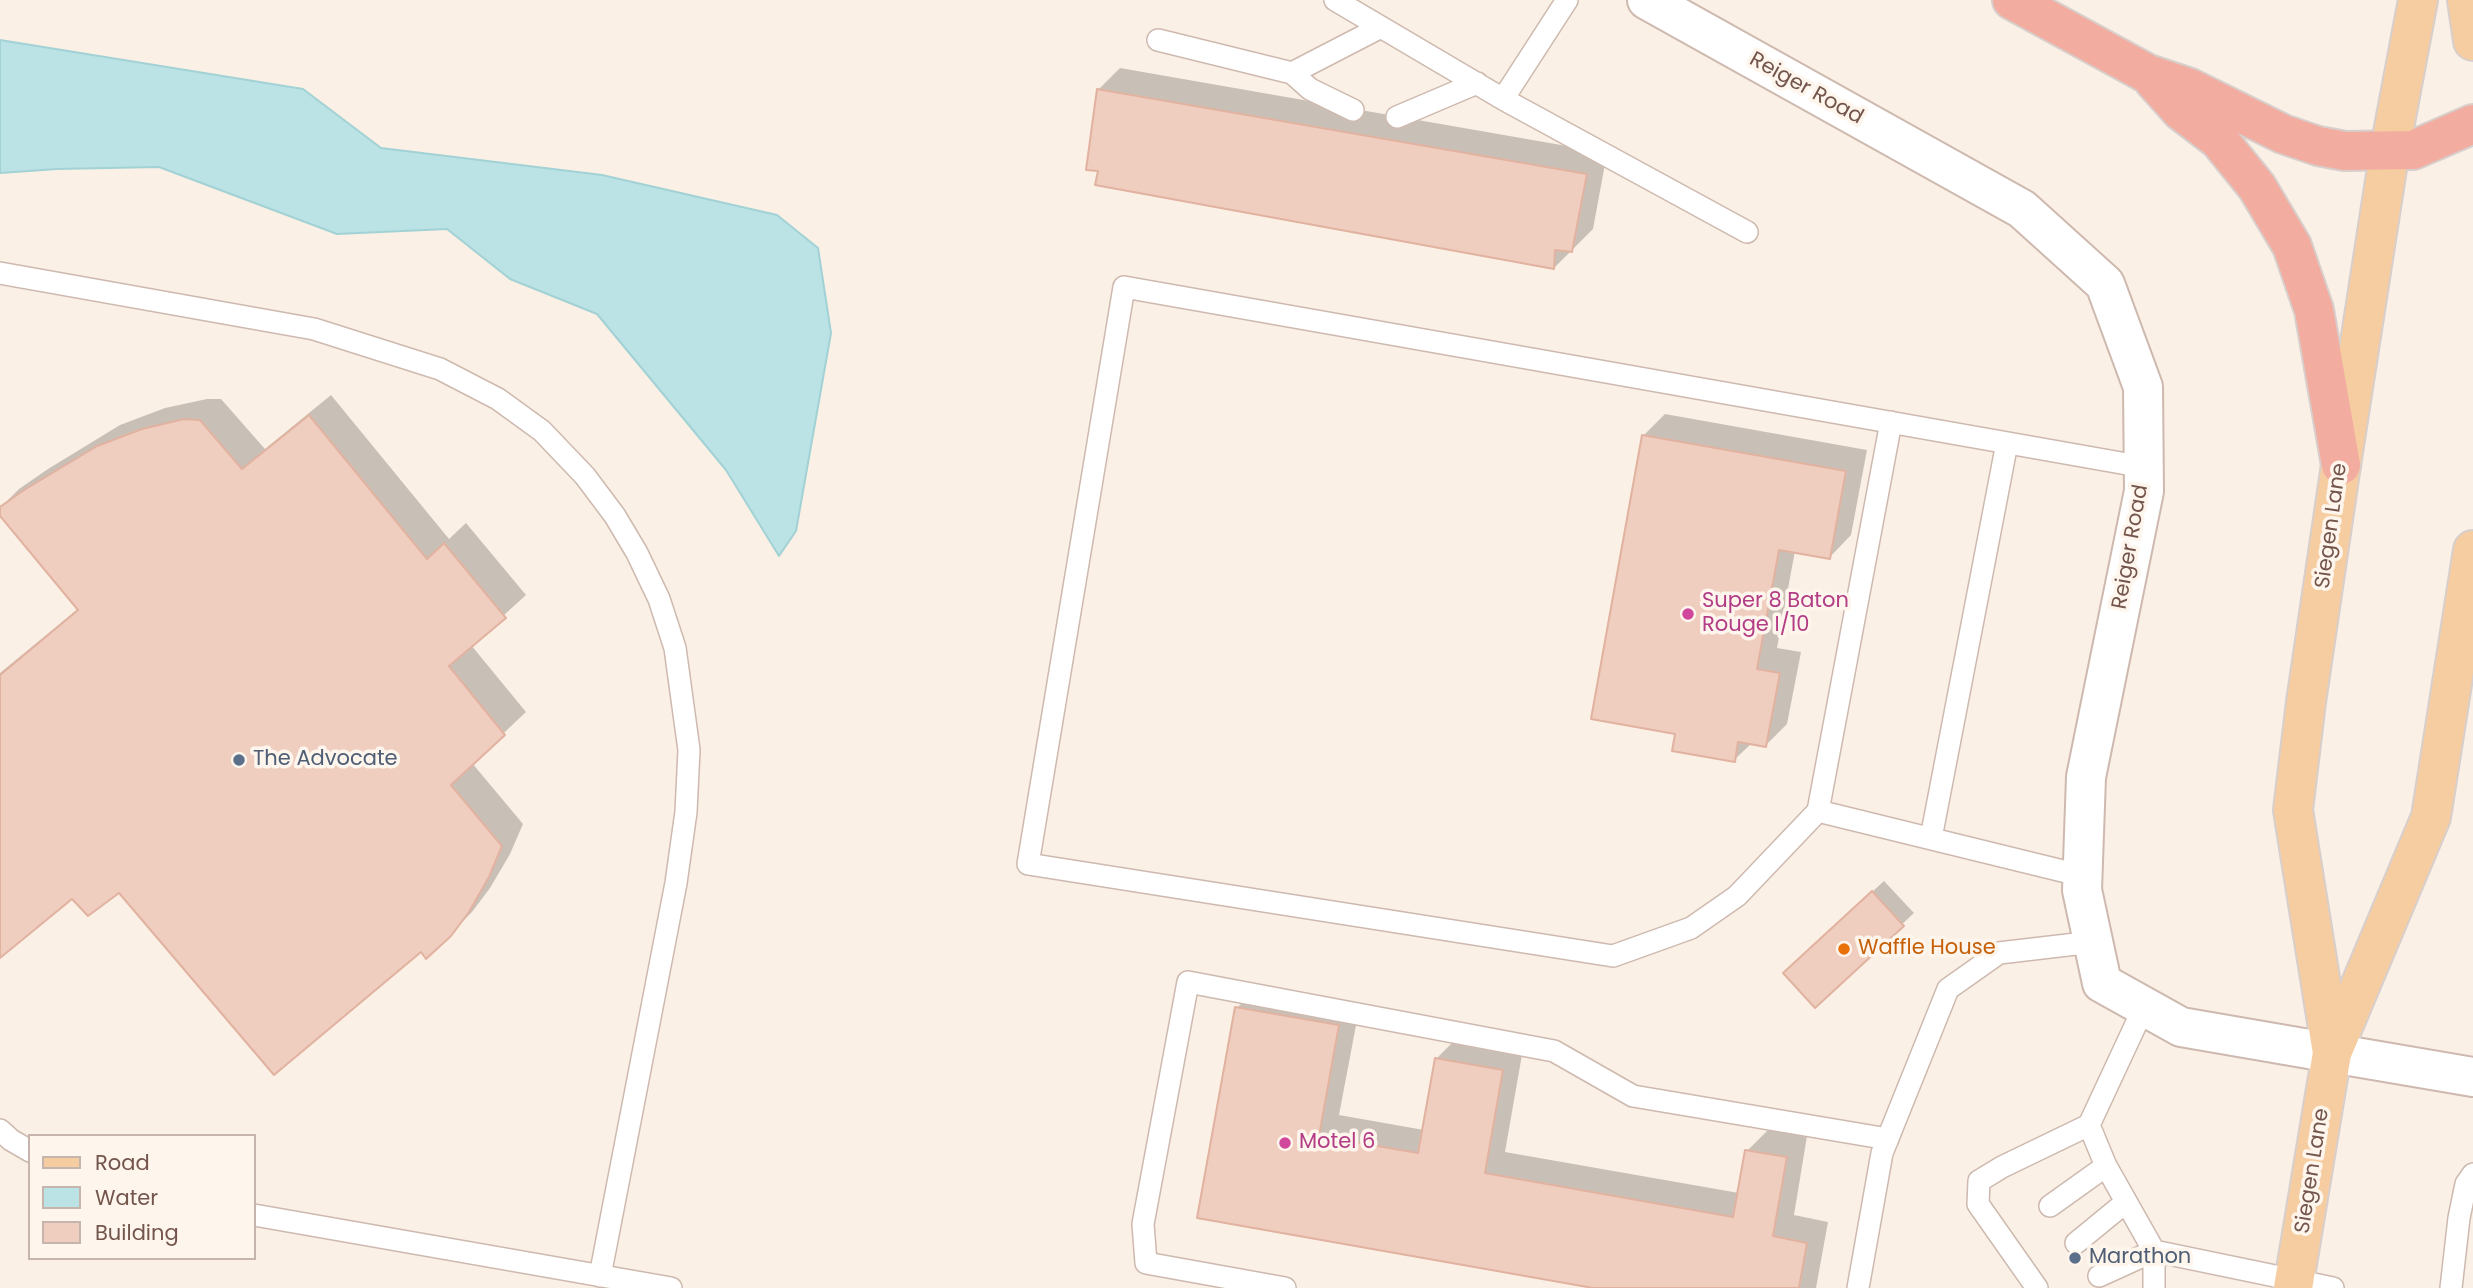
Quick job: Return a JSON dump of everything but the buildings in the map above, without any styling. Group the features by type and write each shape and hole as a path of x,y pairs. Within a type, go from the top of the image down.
{"highway":[{"path":"2012,0 2148,74 2190,88 2283,134 2318,146 2345,150 2413,150 2473,124"},
{"path":"2148,74 2181,111 2219,140 2257,187 2292,246 2314,310 2341,465"}],"main road":[{"name":"Siegen Lane","path":"2332,1053 2293,810 2341,465 2390,149 2418,0"},
{"path":"2467,0 2473,41"},
{"name":"Siegen Lane","path":"2294,1284 2332,1053 2431,817 2465,628 2473,550"}],"street":[{"name":"Reiger Road","path":"1647,0 2022,209 2105,284 2143,387 2144,491 2086,777 2082,890 2102,983 2181,1027 2473,1077"}],"lane":[{"path":"1335,0 1503,99 1747,232"},
{"path":"1503,99 1567,0"},
{"path":"1292,73 1381,27"},
{"path":"1158,40 1292,73 1310,89 1353,110"},
{"path":"1397,117 1477,83"},
{"path":"0,273 314,328 440,369 498,400 542,431 585,476 615,516 659,599 675,648 689,750 686,812 676,883 600,1276"},
{"path":"1891,422 1818,811 1737,896 1691,928 1613,956 1028,864 1125,287 1891,422 2144,467"},
{"path":"1931,838 2007,443"},
{"path":"1818,811 2083,876"},
{"path":"1858,1288 1882,1153 1948,989 1998,953 2093,942"},
{"path":"1285,1288 1146,1263 1143,1224 1188,982 1554,1051 1633,1096 1888,1139"},
{"path":"2036,1278 2012,1237 1978,1204 1979,1181 2089,1125 2144,1007"},
{"path":"2089,1125 2106,1166 2154,1251 2154,1288"},
{"path":"0,1130 28,1150"},
{"path":"2050,1206 2106,1166"},
{"path":"2459,1282 2466,1219 2466,1184 2473,1174"},
{"path":"2076,1243 2126,1202"},
{"path":"256,1215 671,1288"},
{"path":"2099,1276 2154,1251 2294,1284 2333,1288"}],"water":[{"path":"0,40 303,89 381,148 602,175 777,215 818,248 831,333 796,531 779,556 726,470 597,314 510,279 447,229 337,234 159,167 0,173"}],"place":[{"name":"Super 8 Baton Rouge I/10","path":"1688,614"},
{"name":"The Advocate","path":"239,760"},
{"name":"Waffle House","path":"1844,949"},
{"name":"Motel 6","path":"1285,1143"},
{"name":"Marathon","path":"2075,1258"}]}
